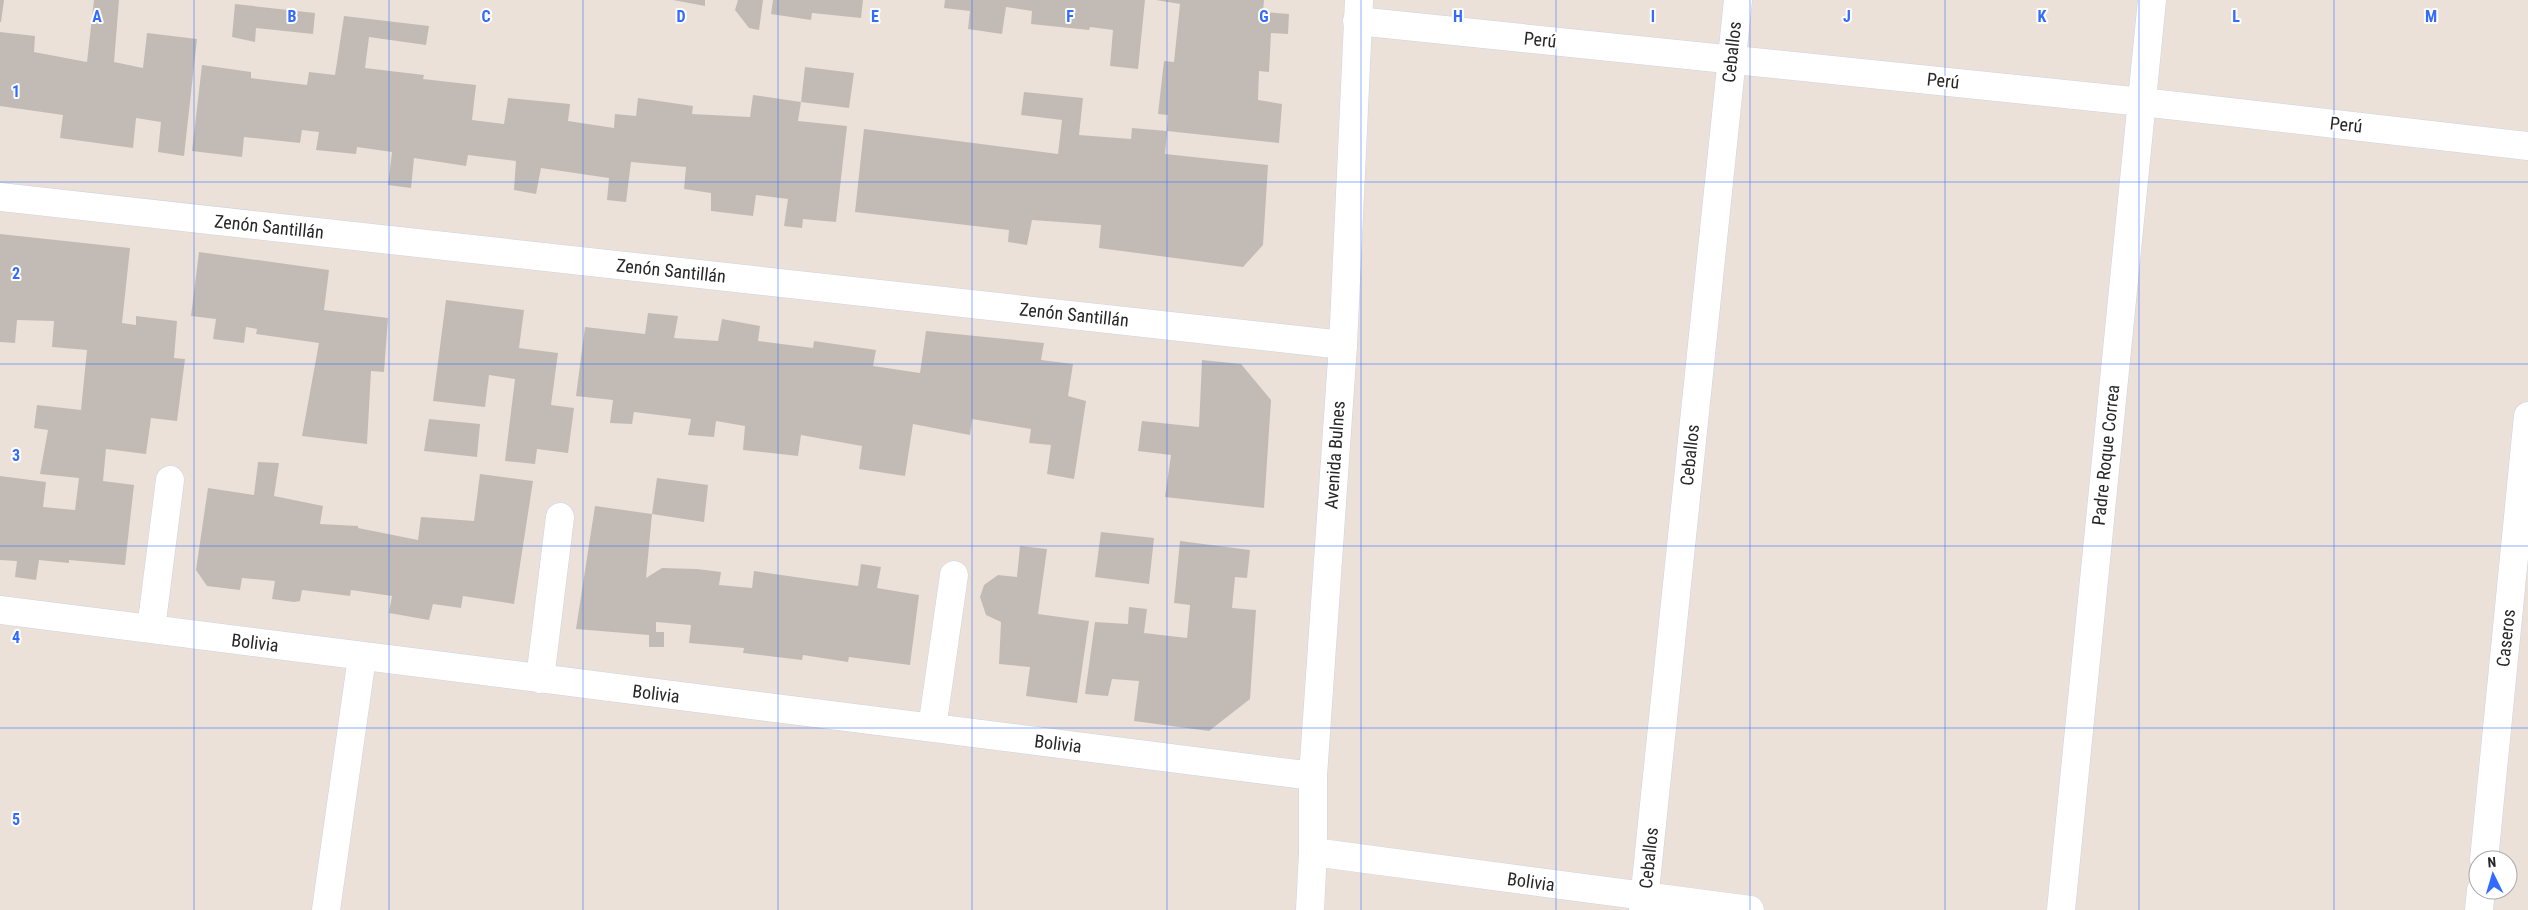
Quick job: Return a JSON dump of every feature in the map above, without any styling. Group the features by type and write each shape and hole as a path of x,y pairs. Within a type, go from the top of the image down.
{"street":[{"name":"Ceballos","path":"1644,904 1738,0"},
{"name":"Padre Roque Correa","path":"2061,910 2152,0"},
{"name":"Perú","path":"1358,11 1731,59 2142,102 2528,146"},
{"name":"Avenida Bulnes","path":"1310,910 1314,852 1313,776 1343,345 1358,11"},
{"name":"Zenón Santillán","path":"0,197 1343,345"},
{"name":"Caseros","path":"2485,850 2528,416"},
{"path":"151,629 170,480"},
{"path":"540,679 560,517"},
{"path":"932,728 954,575"},
{"name":"Bolivia","path":"0,610 1313,776"},
{"path":"326,910 362,657"},
{"name":"Bolivia","path":"1314,852 1644,904 1750,910"}],"building":[{"path":"0,0 4,0 1,22 0,22"},
{"path":"94,0 119,0 114,62 143,68 147,33 197,39 184,156 158,152 161,122 136,118 133,148 60,138 63,115 0,106 0,32 35,36 34,52 87,62"},
{"path":"673,0 705,0 705,6"},
{"path":"738,0 763,0 759,30 749,28 735,10"},
{"path":"773,0 863,0 861,18 812,13 811,20 771,14"},
{"path":"945,0 1145,0 1138,69 1110,66 1113,30 1090,27 1089,30 1031,24 1032,11 1006,7 1002,34 968,29 970,11 944,8"},
{"path":"1156,0 1264,0 1263,12 1289,14 1288,34 1271,33 1269,72 1259,71 1258,100 1282,104 1279,143 1167,131 1168,115 1158,114 1164,61 1174,62 1180,4"},
{"path":"235,4 315,13 313,34 256,28 255,42 232,37"},
{"path":"344,16 429,26 426,45 369,37 365,68 424,75 423,79 476,85 472,120 504,124 508,98 570,104 568,121 614,128 615,114 636,116 638,98 693,106 692,114 750,117 753,95 801,102 798,121 847,126 836,222 803,219 802,228 784,226 788,199 756,195 753,216 711,211 711,193 684,189 686,167 631,162 626,202 607,200 609,178 541,168 536,194 514,190 516,161 468,155 466,166 414,158 411,188 388,185 392,152 357,147 356,154 316,150 319,132 302,130 300,143 244,137 242,157 192,151 202,65 251,72 251,78 307,85 309,72 335,75"},
{"path":"805,67 854,73 849,108 801,102"},
{"path":"1024,92 1083,98 1079,135 1131,139 1132,128 1167,131 1165,154 1268,165 1263,245 1243,267 1099,248 1101,225 1032,220 1027,245 1008,242 1009,230 855,212 864,129 1058,154 1062,120 1021,115"},
{"path":"0,234 130,248 122,323 136,325 136,316 177,321 174,358 185,359 177,421 151,418 146,454 106,449 103,481 134,485 125,565 69,560 69,563 39,560 36,580 15,577 17,561 0,560 0,476 46,482 43,507 75,510 79,478 40,474 48,430 34,428 37,405 81,410 87,350 52,347 54,321 17,320 15,343 0,342"},
{"path":"199,252 329,270 324,310 388,318 384,372 371,371 367,444 302,436 319,343 256,334 257,329 246,327 244,343 213,339 216,319 191,316"},
{"path":"446,300 524,310 519,348 558,353 551,405 574,408 568,453 537,449 535,464 505,461 515,379 489,375 485,407 433,401"},
{"path":"648,313 678,316 674,338 718,341 722,319 760,326 758,341 813,348 814,341 876,350 873,366 920,373 926,331 1044,343 1041,360 1073,364 1068,396 1086,401 1074,479 1047,474 1051,445 1029,443 1031,429 972,419 970,435 913,424 905,476 859,469 862,446 801,435 798,456 743,450 745,426 716,421 714,437 688,435 691,419 634,412 632,424 610,423 613,400 576,396 585,327 645,334"},
{"path":"1202,360 1241,364 1271,400 1264,508 1165,497 1171,455 1138,451 1142,421 1199,427"},
{"path":"429,419 480,424 477,457 424,451"},
{"path":"258,462 279,463 274,496 323,506 320,524 358,526 358,528 418,540 421,517 474,521 480,474 533,481 514,604 463,596 461,608 433,604 429,620 389,613 392,596 351,590 350,596 302,590 300,601 294,602 272,599 275,581 242,578 240,590 207,586 196,570 208,488 254,495"},
{"path":"657,478 708,485 704,522 652,514"},
{"path":"595,506 652,514 646,578 662,568 697,569 721,572 719,585 752,588 754,571 858,586 861,564 881,567 877,588 919,595 910,665 849,657 848,662 803,655 802,660 743,653 744,648 689,643 691,625 656,622 656,632 664,632 664,647 649,647 649,635 576,629"},
{"path":"1101,532 1154,538 1149,584 1095,577"},
{"path":"1180,541 1250,550 1247,578 1235,577 1232,608 1256,610 1250,699 1209,731 1134,721 1139,681 1112,679 1108,696 1085,694 1095,622 1128,624 1129,607 1147,609 1144,633 1187,638 1190,605 1174,603"},
{"path":"1020,546 1047,549 1038,614 1089,621 1077,703 1026,696 1030,667 999,664 1001,622 986,615 980,597 984,585 998,575 1017,577"}]}
